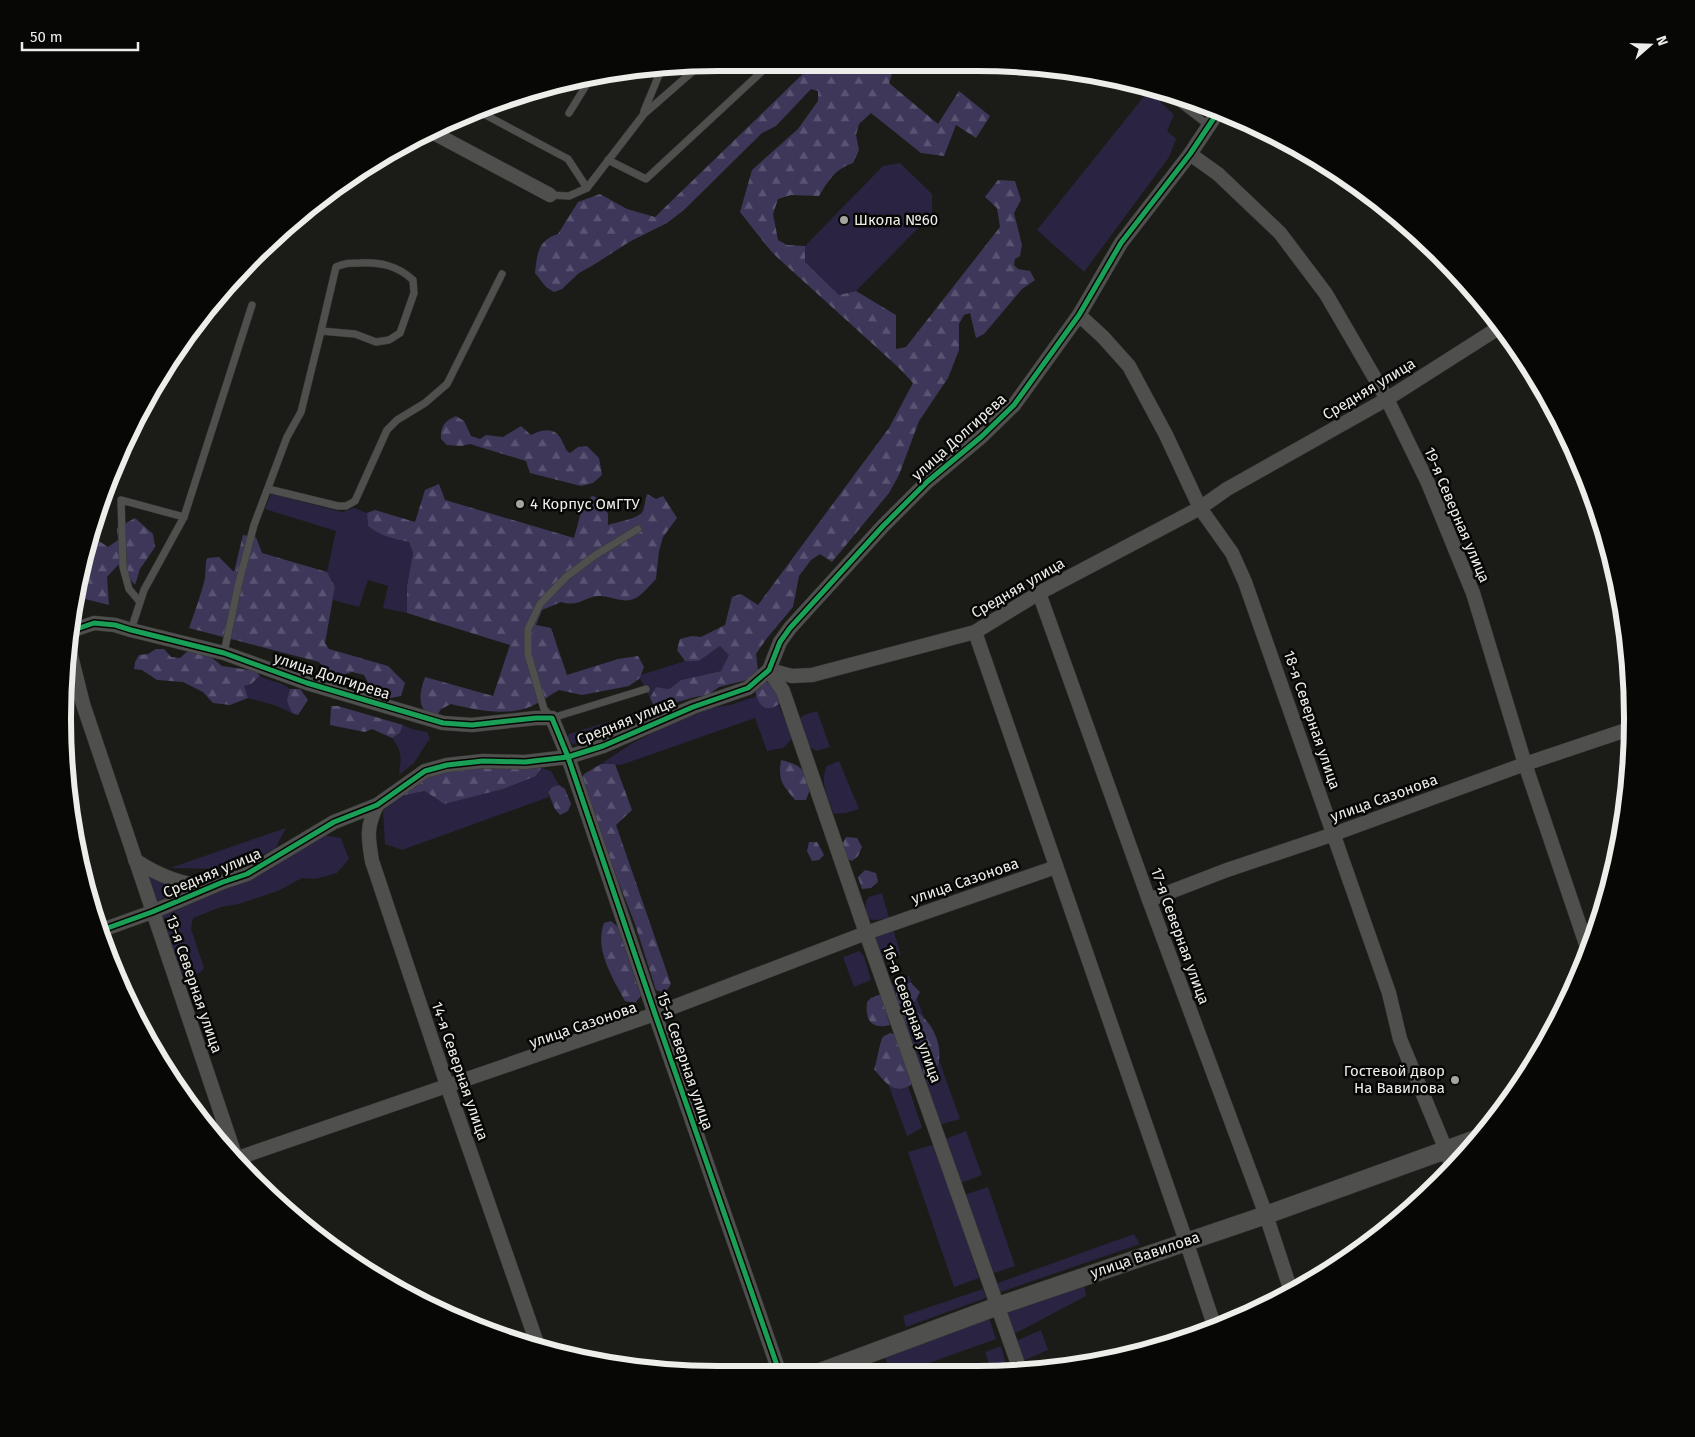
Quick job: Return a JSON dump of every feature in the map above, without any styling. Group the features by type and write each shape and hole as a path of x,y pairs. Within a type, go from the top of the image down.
{"street":[{"name":"улица Долгирева","path":"769,670 780,642 790,628 883,526 927,482 981,437 1014,405 1079,315 1120,244 1190,154 1214,117"},
{"path":"438,135 550,195"},
{"name":"19-я Северная улица","path":"1190,154 1218,174 1280,233 1326,294 1387,399 1428,483 1474,593 1525,764 1584,939"},
{"name":"18-я Северная улица","path":"1079,315 1103,337 1129,366 1166,435 1200,508 1232,553 1245,582 1389,992 1400,1039 1449,1160"},
{"name":"Средняя улица","path":"107,928 247,874 334,822 377,805 425,771 447,765 483,761 525,762 568,757 603,746 693,707 748,688 769,670 792,676 812,675 975,632 1039,593 1200,508 1227,489 1387,399 1495,330"},
{"name":"17-я Северная улица","path":"1039,593 1149,900 1266,1215 1288,1285"},
{"name":"улица Долгирева","path":"78,629 94,623 116,625 224,653 308,683 443,723 472,725 552,718"},
{"path":"975,632 1212,1320"},
{"name":"13-я Северная улица","path":"74,667 83,704 230,1143"},
{"name":"16-я Северная улица","path":"769,670 783,691 1018,1364"},
{"path":"552,718 568,757"},
{"name":"улица Сазонова","path":"1149,900 1227,870 1623,731"},
{"name":"15-я Северная улица","path":"568,757 654,1014 777,1366"},
{"name":"14-я Северная улица","path":"377,805 370,821 369,840 372,861 447,1085 536,1339"},
{"path":"135,860 149,869 192,884 209,885 223,882"},
{"name":"улица Сазонова","path":"244,1157 654,1014 866,933 1056,867"},
{"name":"улица Вавилова","path":"837,1366 998,1306 1266,1215 1465,1143"}],"lane":[{"path":"608,160 646,179 762,71"},
{"path":"550,195 569,196 587,188 644,114 692,72"},
{"path":"644,114 659,75"},
{"path":"569,113 586,85"},
{"path":"1182,105 1208,125"},
{"path":"486,115 568,159 587,188"},
{"path":"224,653 242,569 254,525 287,437 301,412 336,267 342,264 376,262 406,273 413,280 414,293 400,333 389,340 376,342 355,334 321,331"},
{"path":"268,489 338,506 346,506 354,501 387,430 397,420 426,403 447,384 502,274"},
{"path":"131,630 144,590 184,516 252,305"},
{"path":"140,602 130,589 124,567 121,500 184,516"},
{"path":"638,529 594,556 566,577 540,604 528,629 528,654 544,709 552,718 646,689"}],"shaded area":[{"path":"1146,94 1154,96 1174,115 1167,131 1176,139 1169,157 1084,272 1037,230"},
{"path":"900,163 932,194 932,214 856,291 839,295 805,262 805,246 883,166"},
{"path":"271,494 342,512 354,508 367,513 368,526 390,538 409,542 413,553 407,586 407,613 383,608 388,586 368,580 359,607 333,600 335,587 327,572 336,531 265,509"},
{"path":"720,646 730,655 721,671 681,680 669,689 656,687 650,698 640,678 641,675 685,661 699,661"},
{"path":"260,676 290,689 288,698 292,713 274,705 248,698 243,686 251,684"},
{"path":"772,691 778,697 779,706 793,738 783,748 767,751 755,718 621,765 601,764 631,744 676,721 711,708 730,705"},
{"path":"817,711 830,747 816,751 809,746 798,720 804,715"},
{"path":"637,713 599,738 572,744 567,737 569,734"},
{"path":"403,725 427,732 430,738 414,763 399,775 400,755 392,738 400,733"},
{"path":"839,761 859,809 834,814 825,790 824,778 827,766"},
{"path":"541,768 551,771 559,785 552,787 548,792 549,797 402,850 385,844 383,811 400,796 425,791 444,804 536,776"},
{"path":"286,828 275,849 229,869 170,868"},
{"path":"322,835 341,838 349,859 337,873 315,879 302,878 278,891 239,904 221,907 193,918 191,929 204,968 200,973 185,977 175,963 165,939 162,914"},
{"path":"145,872 164,884 183,887 155,903"},
{"path":"882,893 889,918 865,919 866,901 869,897"},
{"path":"893,929 901,955 882,962 875,935"},
{"path":"859,951 864,956 871,980 854,987 843,957"},
{"path":"909,976 960,1119 939,1125 889,984"},
{"path":"904,1074 922,1128 907,1136 886,1078"},
{"path":"966,1131 982,1175 961,1183 945,1139"},
{"path":"936,1144 979,1278 954,1287 908,1152"},
{"path":"988,1187 1015,1266 991,1274 964,1195"},
{"path":"1134,1234 1140,1244 998,1293 995,1284"},
{"path":"1084,1282 1086,1296 1012,1335 1004,1309"},
{"path":"983,1289 986,1298 906,1327 903,1316"},
{"path":"989,1318 996,1339 920,1366 888,1366 884,1355"},
{"path":"1041,1330 1048,1350 1023,1361 1016,1341"},
{"path":"1001,1346 1006,1365 990,1365 985,1352"}],"green space":[{"path":"806,71 893,71 889,83 938,124 959,91 990,116 976,138 956,125 944,156 921,153 871,113 859,124 856,135 859,150 853,163 837,172 819,196 791,195 778,199 773,214 778,240 787,245 805,246 805,262 839,295 856,291 896,315 896,349 906,347 1000,227 997,208 985,197 998,180 1015,181 1021,200 1014,213 1022,245 1020,256 1015,259 1014,265 1018,269 1030,271 1035,280 1022,289 984,334 976,338 970,313 964,315 959,324 959,350 948,378 919,421 899,475 889,493 832,562 820,554 811,560 799,576 793,607 756,654 758,671 747,680 719,687 708,695 660,707 654,706 650,698 656,687 669,689 681,680 721,671 729,655 720,646 699,661 685,661 677,650 680,639 692,636 701,637 725,625 732,597 741,594 758,605 889,428 913,383 898,367 779,259 740,212 752,170 798,129 818,101 818,91 811,89 776,126 762,133 684,210 667,223 629,242 579,273 562,289 554,292 546,287 535,273 538,254 542,244 558,234 578,202 600,194 627,209 655,217"},
{"path":"456,416 464,421 471,436 480,439 486,435 503,437 521,426 531,435 545,430 553,431 570,453 578,447 587,446 599,458 602,475 593,483 581,486 530,473 526,461 470,444 461,446 447,445 441,439 442,427"},
{"path":"439,484 445,500 574,538 583,505 592,496 605,500 608,525 641,514 647,494 656,499 663,496 677,518 663,537 659,551 656,579 632,600 596,596 573,603 561,602 542,610 536,625 551,628 567,675 618,659 638,656 644,667 640,678 629,686 582,695 559,690 539,703 512,711 481,710 451,704 441,709 435,719 429,715 422,706 421,701 421,690 425,677 493,696 510,645 407,613 407,586 413,553 409,542 387,537 368,526 367,513 375,510 415,522 425,490"},
{"path":"135,518 153,534 155,547 140,569 135,585 118,565 107,577 109,605 85,599 84,590 93,551 99,532 99,541 108,547 118,540 117,528"},
{"path":"243,535 256,537 262,553 327,572 335,587 325,643 329,649 388,666 405,683 401,696 381,700 373,692 364,675 352,672 336,677 328,674 319,662 189,628 205,578 207,558 219,557 234,572"},
{"path":"156,649 164,649 171,657 180,658 190,649 205,652 222,666 256,671 260,676 251,684 244,686 248,698 230,705 213,703 203,692 183,682 157,680 142,670 134,669 139,655 148,654"},
{"path":"760,683 773,684 781,702 771,708 760,704 756,695 755,689"},
{"path":"290,689 300,689 308,700 298,715 292,713 287,701"},
{"path":"331,706 338,706 403,725 400,733 392,738 372,729 365,732 330,725"},
{"path":"781,760 797,766 806,775 811,787 806,800 795,800 784,786 780,773"},
{"path":"601,764 615,764 632,810 616,825 671,984 665,993 656,990 635,924 579,782 584,774"},
{"path":"534,765 541,768 536,776 503,789 444,804 425,791 400,796 427,775 469,766"},
{"path":"559,785 565,789 571,804 568,811 560,815 555,809 548,792 552,787"},
{"path":"846,837 857,838 862,847 858,856 852,861 844,857 843,843"},
{"path":"809,842 817,842 824,855 819,860 812,861 807,851"},
{"path":"865,870 876,873 878,882 871,888 862,889 858,877"},
{"path":"611,921 618,927 641,996 635,1003 625,1001 606,964 601,943 602,933 604,923"},
{"path":"911,983 920,992 915,1001 905,1005 898,1004 895,995 901,985"},
{"path":"881,994 890,1025 874,1025 868,1019 867,1002"},
{"path":"905,1008 920,1014 935,1034 938,1043 939,1062 931,1077 924,1077 922,1074 923,1051 915,1032 903,1021 900,1010"},
{"path":"891,1033 896,1035 911,1076 911,1085 905,1088 899,1089 890,1086 874,1069 882,1039"}],"cycle path":[{"path":"107,928 247,874 334,822 377,805 425,771 447,765 483,761 525,762 568,757 603,746 693,707 748,688 769,670 780,642 790,628 883,526 927,482 981,437 1014,405 1079,315 1121,243 1190,154 1214,117"},
{"path":"78,629 94,623 115,625 224,653 307,683 443,723 472,725 552,718 568,757 777,1366"}],"place":[{"name":"Школа №60","path":"844,220"},
{"name":"4 Корпус ОмГТУ","path":"520,504"},
{"name":"Гостевой двор На Вавилова","path":"1455,1080"}]}
